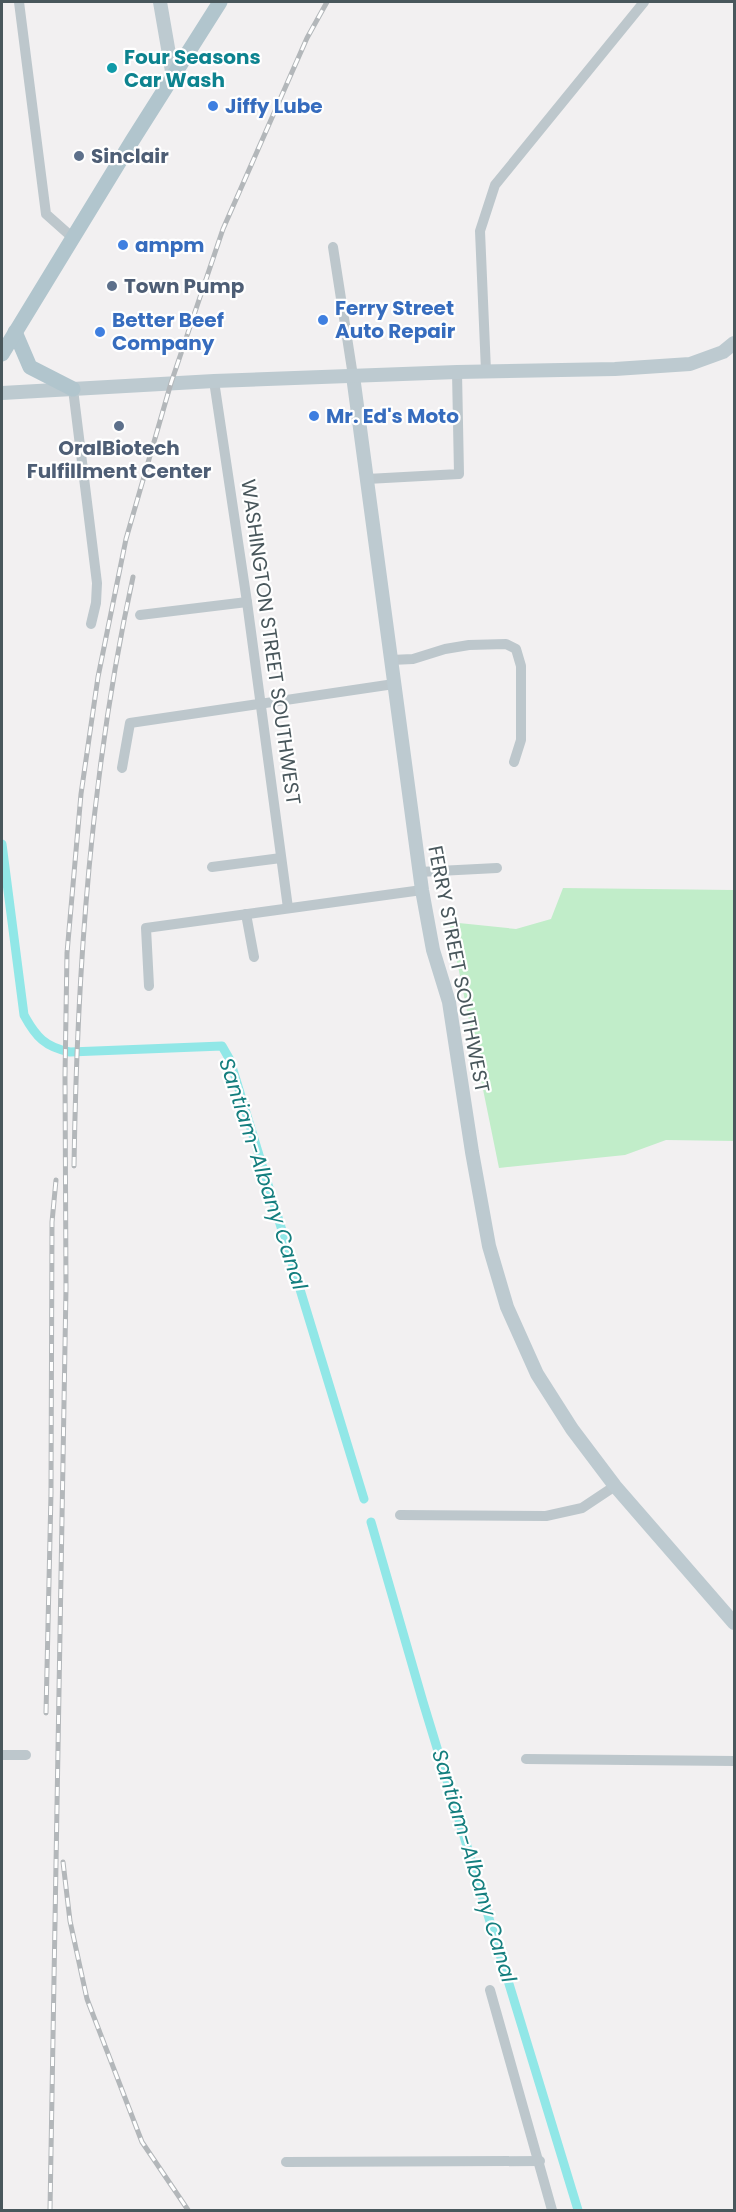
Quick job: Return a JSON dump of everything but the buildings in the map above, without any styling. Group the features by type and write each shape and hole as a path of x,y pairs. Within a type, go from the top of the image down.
{"main road":[{"path":"2,354 220,2"},
{"path":"15,332 30,367 73,389"}],"street":[{"path":"19,2 46,214 73,238"},
{"path":"160,2 173,77"},
{"path":"486,371 480,231 495,185 644,2"},
{"name":"FERRY STREET SOUTHWEST","path":"333,247 353,376 419,872 433,950 449,1002 489,1246 507,1306 537,1374 572,1429 615,1486 735,1623"},
{"path":"2,393 214,381 486,371 615,369 690,363 723,352 735,343"},
{"path":"367,479 459,474 457,372"},
{"name":"WASHINGTON STREET SOUTHWEST","path":"214,381 247,602 288,908"},
{"path":"73,389 97,583 96,603 91,624"},
{"path":"140,615 247,602"},
{"path":"390,660 413,659 445,649 469,645 506,644 516,649 521,666 521,740 514,762"},
{"path":"122,768 130,723 394,684"},
{"path":"212,867 281,858"},
{"path":"419,872 497,868"},
{"path":"149,986 146,928 422,890"},
{"path":"246,914 254,957"},
{"path":"400,1515 546,1516 582,1508 615,1486"},
{"path":"2,1755 26,1755"},
{"path":"526,1759 735,1761"},
{"path":"489,1990 540,2162 552,2211"},
{"path":"285,2162 540,2162"}],"green space":[{"path":"563,888 734,890 734,1141 666,1140 625,1155 499,1168 449,922 516,929 551,919"}],"waterway":[{"name":"Santiam-Albany Canal","path":"2,844 24,1015 42,1040 70,1052 222,1046 230,1060 364,1499"},
{"name":"Santiam-Albany Canal","path":"371,1522 423,1702 578,2210"}],"railway":[{"path":"50,2210 66,1288 67,953 81,794 98,677 126,539 171,383 223,229 307,38 327,2"},
{"path":"74,1166 79,1018 89,870 106,722 133,577"},
{"path":"46,1713 51,1493 52,1222 56,1180"},
{"path":"63,1862 70,1921 87,1999 142,2142 188,2210"}],"place":[{"name":"Four Seasons Car Wash","path":"112,68"},
{"name":"Jiffy Lube","path":"213,106"},
{"name":"Sinclair","path":"79,156"},
{"name":"ampm","path":"123,245"},
{"name":"Town Pump","path":"112,286"},
{"name":"Ferry Street Auto Repair","path":"323,320"},
{"name":"Better Beef Company","path":"100,332"},
{"name":"Mr. Ed's Moto","path":"314,416"},
{"name":"OralBiotech Fulfillment Center","path":"119,426"}]}
